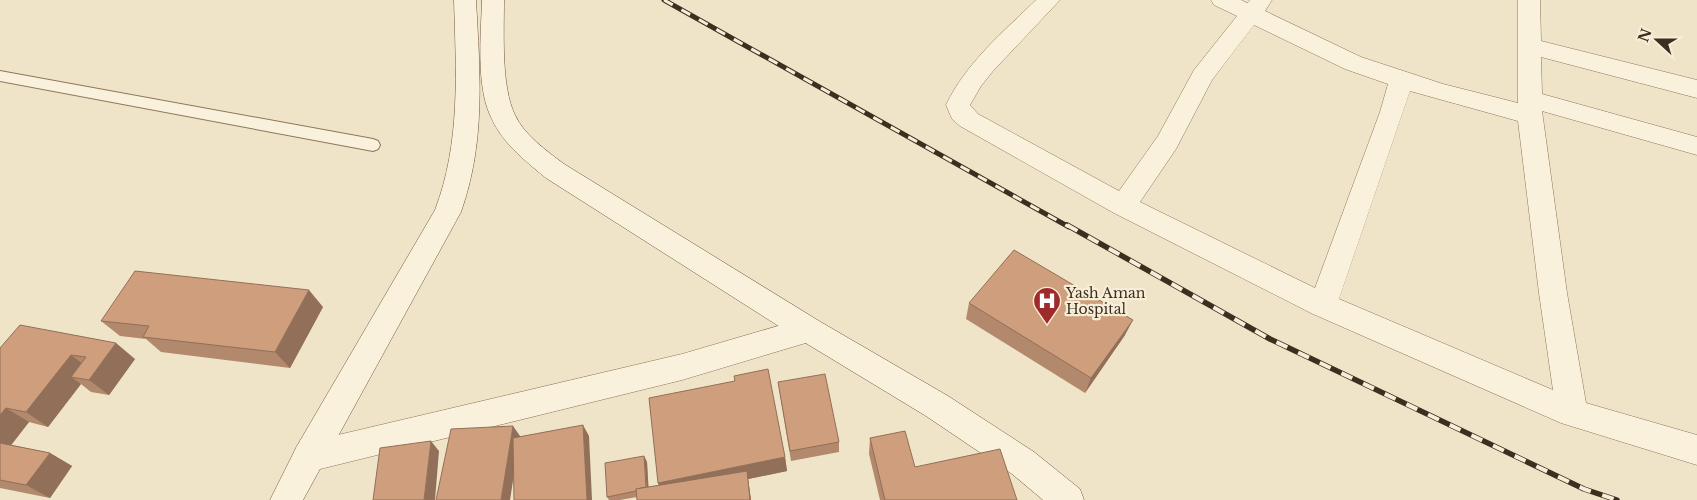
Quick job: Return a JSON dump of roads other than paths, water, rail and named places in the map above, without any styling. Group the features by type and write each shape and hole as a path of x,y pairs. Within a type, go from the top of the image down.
{"street":[{"path":"286,500 308,457 404,291 455,196 461,172 468,100 465,0"},
{"path":"493,0 497,97 502,115 522,142 555,171 809,330 944,411 1023,462 1068,500"},
{"path":"1049,0 982,70 961,97 958,105 961,113 969,120 1123,206 1322,305 1572,414 1697,450"},
{"path":"1222,0 1256,7 1353,63 1440,92 1530,107 1697,146"},
{"path":"1529,0 1531,46 1530,107 1553,293 1572,414"},
{"path":"1123,206 1167,142 1202,76 1256,7"},
{"path":"1531,46 1697,88"},
{"path":"1322,305 1392,112 1401,80"},
{"path":"308,457 682,367 809,330"}],"lane":[{"path":"0,76 373,145"}],"railway":[{"path":"664,0 1069,227"},
{"path":"1067,225 1270,339 1584,489 1617,500"}],"place":[{"name":"Yash Aman Hospital","path":"1047,325"}]}
